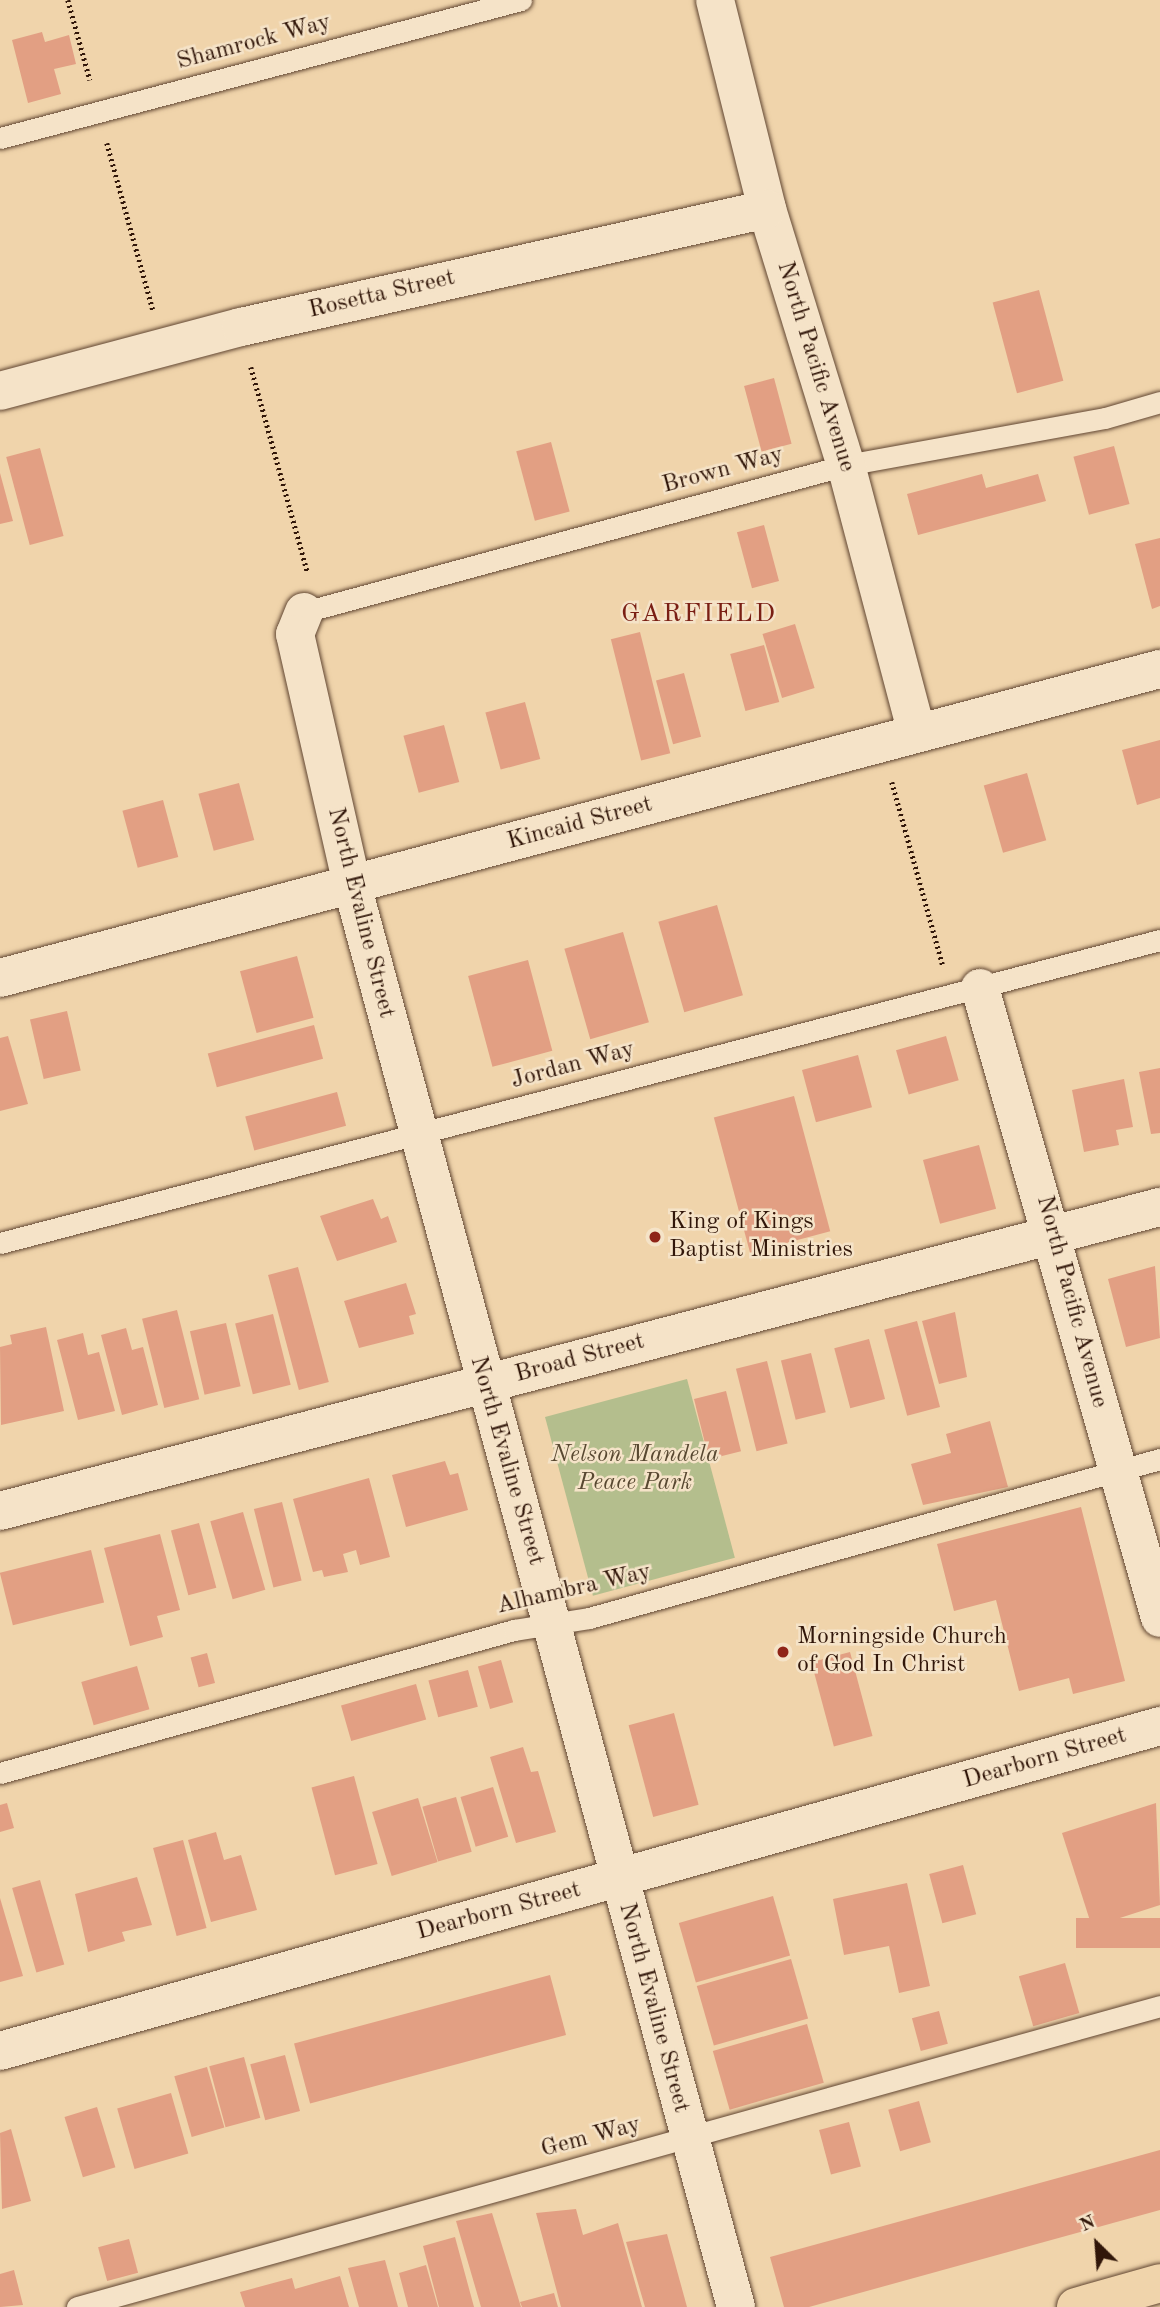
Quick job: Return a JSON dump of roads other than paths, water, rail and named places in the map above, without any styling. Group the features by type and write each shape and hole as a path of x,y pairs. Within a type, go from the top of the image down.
{"main road":[{"path":"1076,2307 1160,2284"}],"street":[{"name":"North Pacific Avenue","path":"715,0 767,209 846,465 917,733"},
{"name":"Rosetta Street","path":"0,391 241,327 767,209"},
{"name":"North Evaline Street","path":"306,596 295,634 352,886 552,1623 618,1880 736,2307"},
{"name":"Kincaid Street","path":"0,978 1160,669"},
{"name":"North Pacific Avenue","path":"979,988 1054,1234 1117,1472 1160,1618"},
{"name":"Broad Street","path":"0,1511 1160,1207"},
{"name":"Dearborn Street","path":"0,2050 618,1880 1160,1726"}],"lane":[{"name":"Shamrock Way","path":"0,138 521,0"},
{"name":"Brown Way","path":"306,596 846,465 1105,418 1160,402"},
{"name":"Jordan Way","path":"0,1243 1160,940"},
{"name":"Alhambra Way","path":"0,1773 1160,1459"},
{"name":"Gem Way","path":"77,2307 1160,2006"}],"place":[{"name":"King of Kings Baptist Ministries","path":"655,1237"},
{"name":"Morningside Church of God In Christ","path":"783,1652"}],"district":[{"name":"GARFIELD","path":"699,615"}],"park label":[{"name":"Nelson Mandela Peace Park","path":"635,1470"}]}
